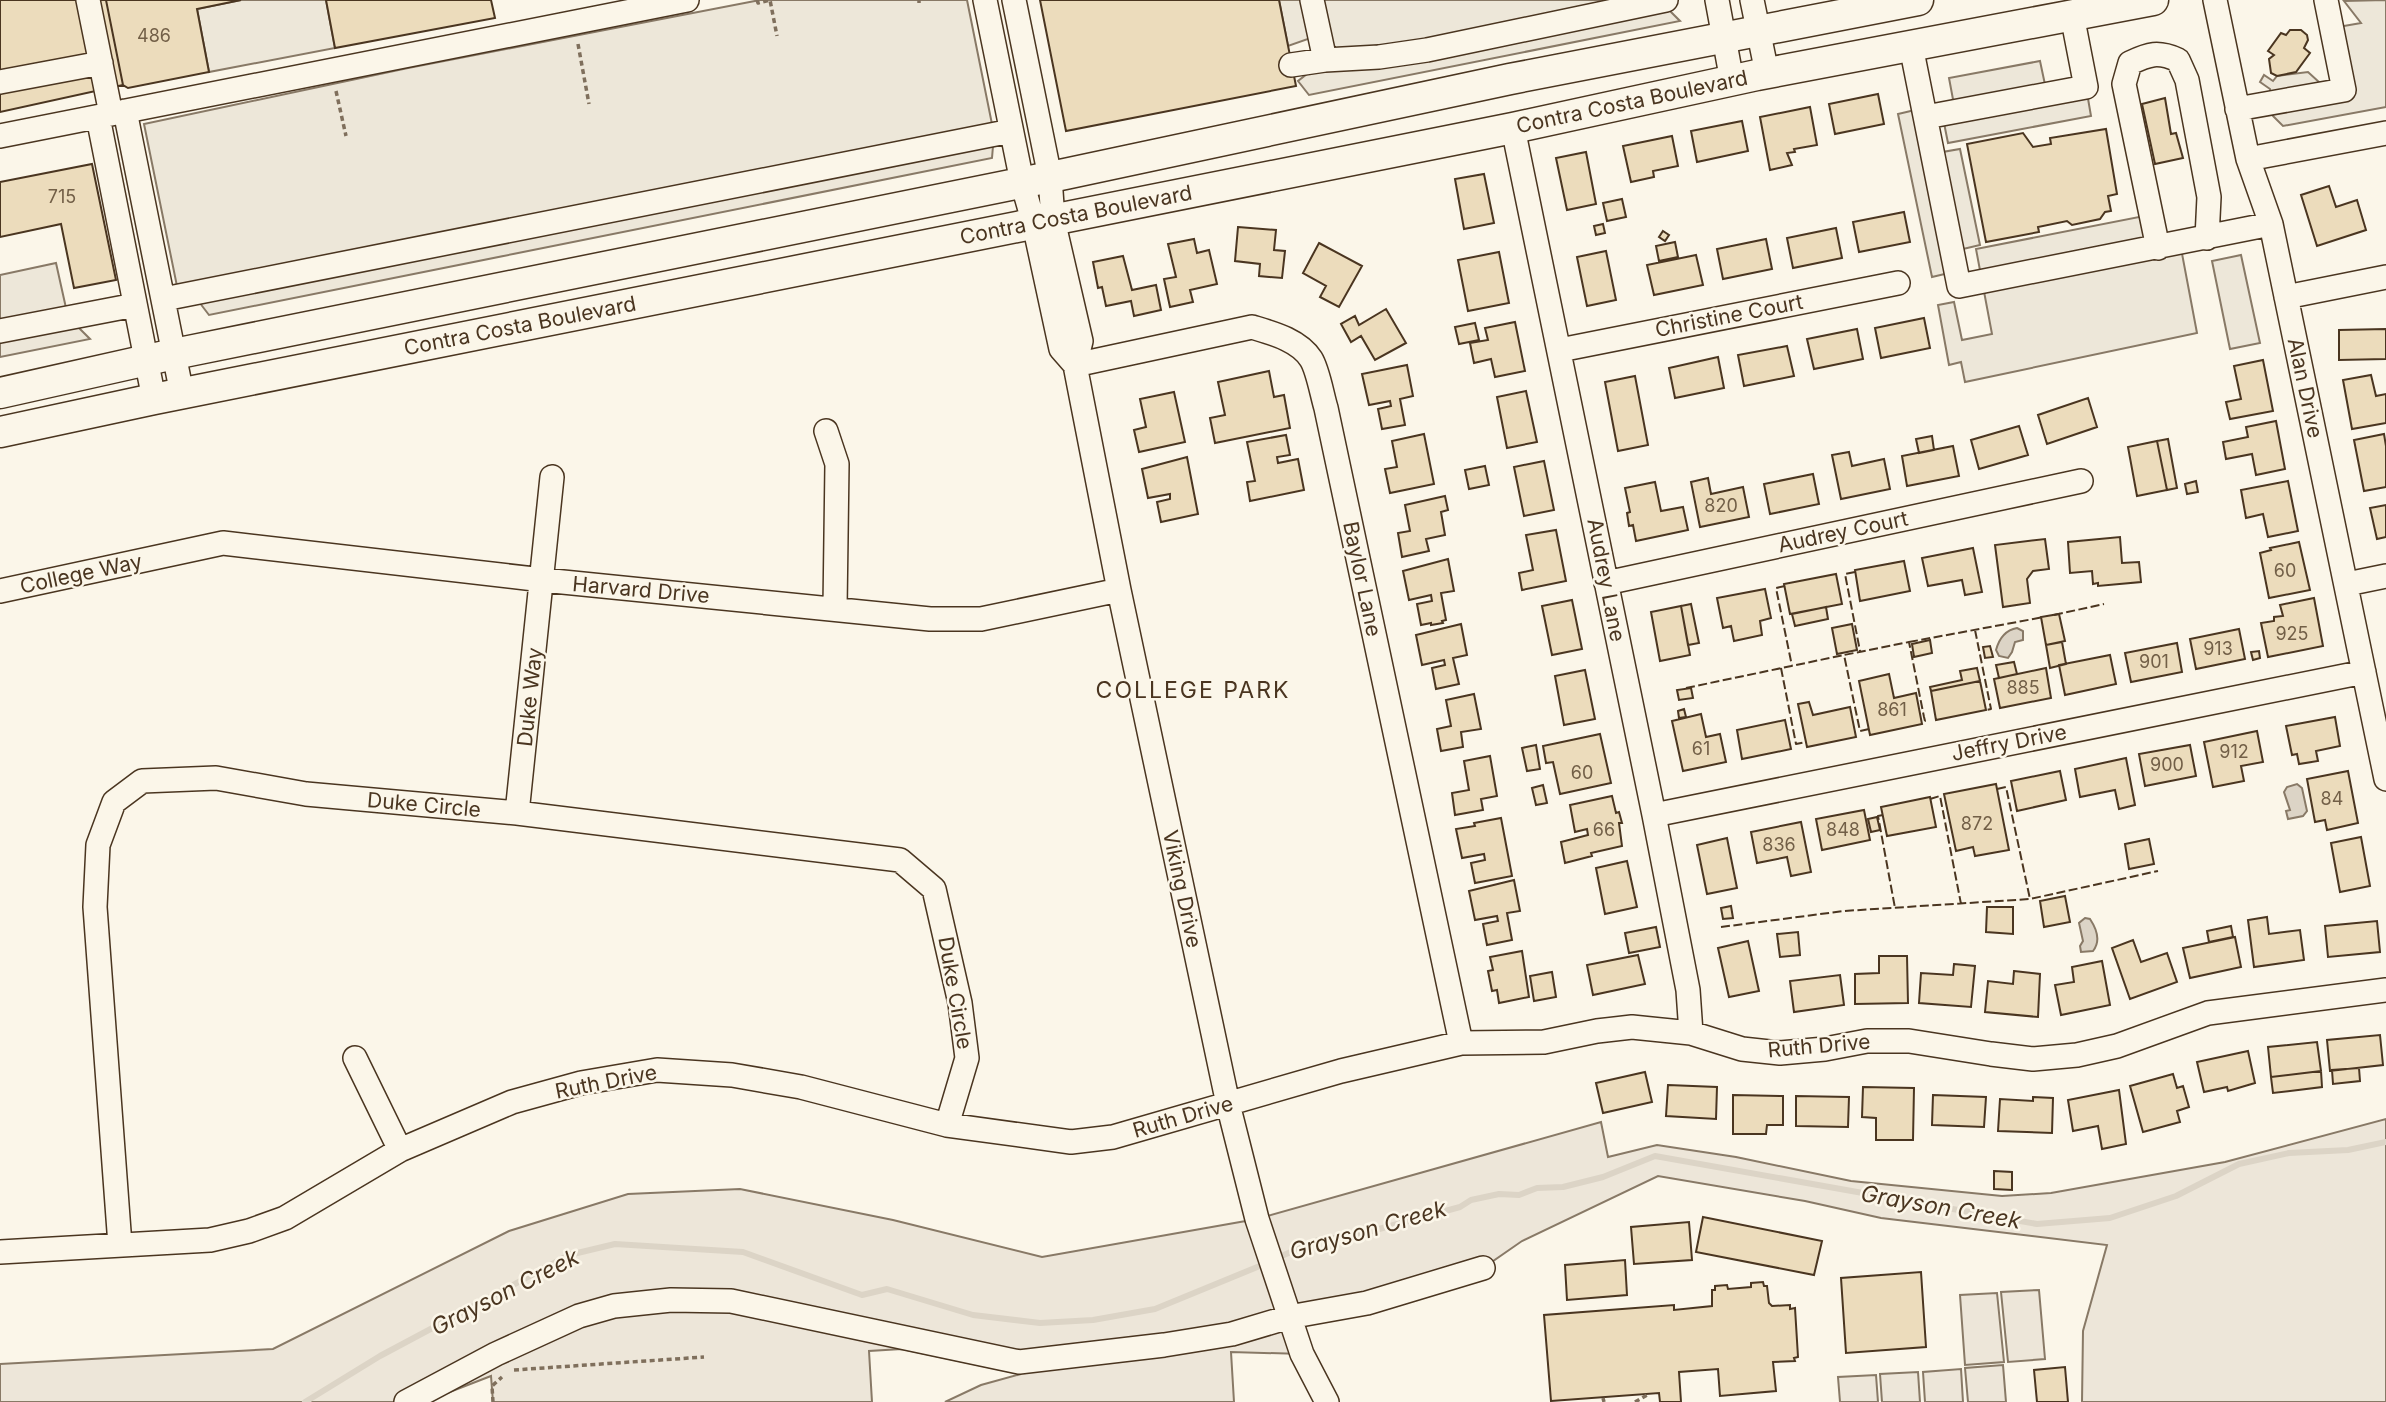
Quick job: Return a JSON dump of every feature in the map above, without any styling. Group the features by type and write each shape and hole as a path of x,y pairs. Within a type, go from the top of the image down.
{"main road":[{"name":"Contra Costa Boulevard","path":"0,393 159,357 1036,179 1510,79 1918,0"},
{"name":"Contra Costa Boulevard","path":"0,432 1513,128 1767,73 2153,0"}],"street":[{"path":"88,0 111,114 124,251 135,305 159,357 168,397"},
{"path":"0,136 687,0"},
{"path":"985,0 1011,131 1036,179"},
{"path":"1014,0 1036,179"},
{"path":"1312,0 1325,60"},
{"path":"1292,65 1427,50 1666,0"},
{"path":"1717,0 1732,81"},
{"path":"1752,0 1767,73"},
{"name":"Alan Drive","path":"2216,0 2248,159 2271,224 2386,779"},
{"path":"2237,109 2344,90 2326,0"},
{"path":"1926,117 2086,87 2072,15"},
{"path":"1911,46 1959,286 2271,224"},
{"path":"2158,248 2124,84 2130,63 2144,56 2162,53 2178,61 2187,80 2209,197 2207,238"},
{"path":"0,82 101,63"},
{"path":"111,114 152,245 164,299 159,357"},
{"name":"Audrey Lane","path":"1513,128 1654,815 1688,990 1690,1033"},
{"path":"164,299 1011,131"},
{"path":"2248,159 2386,133"},
{"name":"Viking Drive","path":"1036,179 1061,349 1075,365 1119,590 1228,1104 1257,1219 1302,1354 1327,1402"},
{"path":"124,251 152,245"},
{"path":"2286,297 2386,277"},
{"name":"Christine Court","path":"1560,350 1898,283"},
{"path":"0,331 135,305"},
{"name":"Baylor Lane","path":"1075,365 1252,327 1288,341 1312,360 1326,408 1461,1043"},
{"path":"826,431 837,464 835,608"},
{"name":"Duke Way","path":"517,813 552,477"},
{"name":"Audrey Court","path":"1606,583 2081,481"},
{"name":"Harvard Drive","path":"163,556 223,543 543,580 930,619 981,619 1119,590"},
{"name":"College Way","path":"0,591 163,556"},
{"path":"2347,584 2386,576"},
{"name":"Jeffry Drive","path":"1654,815 2364,672"},
{"name":"Duke Circle","path":"120,1245 95,907 98,845 114,802 142,781 216,778 306,794 517,813 900,860 934,889 960,1003 967,1058 947,1125"},
{"name":"Ruth Drive","path":"0,1252 210,1240 248,1231 285,1217 400,1150 512,1102 581,1083 657,1070 732,1075 801,1087 947,1125 1071,1142 1113,1137 1341,1070 1461,1043 1544,1042 1632,1027 1690,1033 1742,1049 1780,1053 1825,1049 1867,1041 1909,1041 2033,1059 2077,1055 2118,1046 2208,1013 2386,990"},
{"path":"355,1058 400,1150"},
{"path":"407,1402 496,1353 579,1317 614,1306 671,1300 732,1301 1019,1362 1219,1336 1288,1312 1367,1303 1483,1268"}],"path":[{"path":"757,0 758,3 770,0 777,36"},
{"path":"493,1402 492,1386 507,1371 704,1357"},
{"path":"1635,1402 1649,1394"}],"shaded area":[{"path":"241,0 326,0 335,48 209,72 197,9"},
{"path":"760,0 967,0 994,134 992,158 209,315 193,294 179,296 144,124 408,68"},
{"path":"1279,0 1666,0 1661,2 1680,21 1309,95 1298,81 1325,60 1319,35 1288,46"},
{"path":"2386,0 2386,107 2283,126 2273,116 2270,89 2260,82 2264,75 2273,81 2277,76 2308,72 2331,93 2332,28 2361,23 2344,1"},
{"path":"2040,61 2047,94 2086,87 2091,116 1948,143 1942,113 1955,110 1949,78"},
{"path":"1915,110 1925,155 1960,149 1980,245 1946,253 1949,273 1932,277 1898,114"},
{"path":"2144,216 2180,243 2197,333 1965,382 1961,362 1949,365 1938,305 1954,302 1962,340 1992,334 1976,249"},
{"path":"2241,255 2260,343 2230,349 2212,261"},
{"path":"56,263 68,317 90,339 0,357 0,275"},
{"path":"2017,628 2023,631 2023,640 2015,642 2008,658 1999,656 1996,650 2001,639 2006,633"},
{"path":"2297,784 2302,788 2307,811 2303,816 2288,819 2286,811 2290,810 2284,792 2287,787"},
{"path":"2085,918 2090,919 2094,926 2097,943 2093,951 2081,952 2083,941 2079,923"},
{"path":"2386,1119 2386,1402 2082,1402 2083,1331 2107,1245 1881,1218 1805,1201 1658,1176 1522,1241 1483,1268 1290,1317 1302,1354 1231,1352 1234,1402 945,1402 981,1385 1021,1374 902,1349 869,1351 872,1402 493,1402 491,1376 424,1402 0,1402 0,1364 273,1349 509,1231 628,1194 740,1189 893,1220 1042,1257 1257,1219 1601,1122 1608,1157 1657,1145 1736,1157 1851,1181 2002,1196 2051,1193 2225,1162"},
{"path":"2039,1290 2045,1359 2008,1362 2001,1292"},
{"path":"1997,1293 2004,1362 1965,1365 1960,1295"},
{"path":"2003,1365 2006,1402 1968,1402 1965,1368"},
{"path":"1961,1369 1963,1402 1925,1402 1923,1372"},
{"path":"1918,1372 1920,1402 1882,1402 1880,1374"},
{"path":"1876,1375 1878,1402 1840,1402 1838,1377"}],"building":[{"path":"0,0 106,0 123,85 0,112"},
{"path":"106,0 241,0 197,9 209,72 128,88 123,85"},
{"path":"326,0 491,0 495,18 335,48"},
{"path":"1040,0 1279,0 1296,86 1066,131"},
{"path":"2290,30 2301,30 2307,35 2304,48 2310,53 2296,72 2277,76 2271,73 2269,59 2274,55 2268,51 2281,33 2286,35"},
{"path":"1878,94 1884,124 1835,134 1829,104"},
{"path":"2165,98 2171,134 2176,133 2183,158 2155,164 2142,104"},
{"path":"1810,107 1817,145 1794,149 1795,152 1787,153 1792,165 1770,170 1760,117"},
{"path":"1742,121 1748,151 1697,162 1691,131"},
{"path":"2106,129 2117,194 2108,196 2111,211 2105,212 2100,219 2072,225 2067,221 2038,227 2039,232 1986,242 1967,144 2023,133 2033,147 2051,144 2050,138"},
{"path":"1672,136 1678,166 1653,171 1654,177 1631,182 1623,146"},
{"path":"1586,152 1596,204 1567,210 1556,158"},
{"path":"92,164 116,280 74,288 61,224 0,237 0,182"},
{"path":"1484,174 1494,223 1464,229 1455,179"},
{"path":"2329,186 2336,207 2357,200 2366,230 2317,246 2301,195"},
{"path":"1622,199 1626,217 1607,221 1603,203"},
{"path":"1904,212 1910,242 1859,252 1853,222"},
{"path":"1603,224 1605,233 1596,235 1594,226"},
{"path":"1238,227 1276,230 1274,250 1285,251 1282,278 1259,276 1260,264 1235,261"},
{"path":"1836,228 1842,258 1793,268 1787,238"},
{"path":"1663,231 1669,235 1665,241 1659,237"},
{"path":"1194,239 1197,253 1209,250 1217,284 1190,290 1193,302 1170,307 1164,279 1176,277 1168,244"},
{"path":"1766,239 1772,269 1723,279 1717,249"},
{"path":"1675,242 1678,257 1659,261 1656,246"},
{"path":"1319,243 1362,266 1339,307 1320,297 1326,286 1303,273"},
{"path":"1606,251 1616,300 1587,306 1577,257"},
{"path":"1499,252 1509,303 1468,311 1458,260"},
{"path":"1696,255 1703,285 1654,295 1647,265"},
{"path":"1123,256 1132,290 1156,285 1161,310 1134,316 1131,301 1106,306 1102,287 1098,288 1093,262"},
{"path":"1386,309 1406,343 1375,360 1361,336 1351,342 1341,324 1355,316 1359,325"},
{"path":"1924,318 1930,348 1881,358 1875,328"},
{"path":"1515,322 1525,371 1495,377 1491,359 1474,363 1470,343 1488,340 1485,328"},
{"path":"1475,323 1479,340 1459,344 1455,327"},
{"path":"1857,329 1863,359 1814,369 1807,339"},
{"path":"2386,329 2386,359 2339,360 2339,330"},
{"path":"1787,346 1794,376 1744,386 1738,355"},
{"path":"1718,357 1724,388 1675,398 1669,368"},
{"path":"2263,360 2273,411 2230,419 2226,402 2241,399 2234,366"},
{"path":"1407,365 1413,396 1400,399 1405,425 1382,429 1378,409 1391,406 1390,401 1369,405 1362,374"},
{"path":"1269,371 1274,397 1284,395 1290,428 1215,443 1210,418 1225,415 1218,382"},
{"path":"2371,375 2376,396 2386,394 2386,423 2352,429 2343,380"},
{"path":"1635,376 1648,445 1618,451 1605,382"},
{"path":"1526,391 1537,442 1507,448 1497,397"},
{"path":"1174,392 1185,442 1139,452 1134,430 1146,427 1140,399"},
{"path":"2088,398 2097,427 2047,444 2038,415"},
{"path":"2276,421 2285,469 2256,475 2252,454 2226,459 2223,442 2248,437 2246,427"},
{"path":"2019,426 2028,455 1979,469 1971,440"},
{"path":"1424,434 1434,484 1390,493 1385,469 1397,467 1392,441"},
{"path":"2384,434 2386,487 2364,491 2354,440"},
{"path":"1286,435 1290,455 1277,457 1278,463 1298,459 1304,490 1250,501 1247,482 1255,481 1247,442"},
{"path":"1932,436 1934,450 1919,453 1916,439"},
{"path":"2168,439 2177,488 2167,490 2157,441"},
{"path":"2157,441 2167,490 2137,496 2128,447"},
{"path":"1953,446 1959,476 1907,486 1902,456"},
{"path":"1849,452 1852,466 1884,459 1890,489 1841,499 1832,455"},
{"path":"1187,457 1198,514 1161,522 1157,502 1170,499 1170,494 1148,498 1142,469"},
{"path":"1544,461 1554,510 1524,516 1514,467"},
{"path":"1485,466 1489,485 1469,489 1465,470"},
{"path":"1813,474 1819,504 1770,514 1764,484"},
{"path":"1708,478 1711,494 1743,487 1749,517 1700,527 1691,482"},
{"path":"2196,481 2198,492 2187,494 2185,484"},
{"path":"2288,481 2298,531 2268,537 2263,514 2246,518 2241,490"},
{"path":"1655,482 1661,511 1683,507 1688,530 1636,541 1633,525 1629,526 1627,513 1630,512 1625,488"},
{"path":"1445,496 1448,510 1441,512 1445,535 1426,539 1429,551 1402,557 1398,533 1410,531 1405,505"},
{"path":"2386,505 2386,537 2377,539 2370,508"},
{"path":"1556,530 1566,581 1522,590 1519,573 1533,570 1526,535"},
{"path":"2120,537 2122,563 2139,562 2141,582 2098,586 2098,583 2093,584 2092,571 2070,573 2068,542"},
{"path":"2045,539 2049,569 2033,571 2027,579 2030,603 2003,607 1995,545"},
{"path":"2299,542 2310,590 2269,598 2260,553"},
{"path":"1973,548 1982,592 1965,595 1962,580 1928,586 1922,558"},
{"path":"1448,559 1454,591 1441,593 1446,620 1442,621 1443,623 1421,625 1417,604 1432,601 1431,595 1409,600 1403,571"},
{"path":"1904,561 1910,591 1860,601 1855,570"},
{"path":"1836,574 1842,604 1790,614 1784,584"},
{"path":"1765,589 1771,618 1760,621 1762,635 1734,641 1731,626 1723,628 1717,598"},
{"path":"2314,598 2323,646 2268,657 2261,623 2283,616 2280,605"},
{"path":"1572,600 1582,649 1552,655 1542,606"},
{"path":"1691,604 1699,643 1688,645 1681,606"},
{"path":"1681,606 1690,655 1660,661 1651,612"},
{"path":"1826,607 1828,619 1795,626 1792,614"},
{"path":"2059,614 2065,641 2046,645 2041,617"},
{"path":"1461,624 1467,655 1453,658 1459,684 1436,689 1432,668 1445,665 1444,660 1422,665 1416,635"},
{"path":"1852,624 1857,650 1837,654 1832,628"},
{"path":"2239,629 2245,659 2196,669 2190,639"},
{"path":"1930,640 1932,653 1914,657 1912,644"},
{"path":"2062,642 2066,664 2050,668 2046,645"},
{"path":"2177,643 2182,672 2131,682 2125,653"},
{"path":"1990,646 1993,657 1985,658 1983,647"},
{"path":"2259,651 2260,658 2253,660 2251,652"},
{"path":"2110,655 2116,684 2065,695 2059,665"},
{"path":"2014,662 2017,674 1999,678 1996,665"},
{"path":"1977,668 1980,681 1931,691 1930,687 1962,680 1960,671"},
{"path":"2046,668 2051,698 2000,708 1994,679"},
{"path":"1585,670 1595,719 1564,725 1555,676"},
{"path":"1889,674 1894,698 1916,693 1922,724 1870,735 1859,681"},
{"path":"1980,681 1986,710 1936,720 1931,691"},
{"path":"1691,688 1693,698 1679,700 1677,690"},
{"path":"1474,694 1481,729 1461,732 1463,747 1441,751 1437,729 1451,726 1446,700"},
{"path":"1809,702 1813,715 1850,707 1856,737 1807,747 1798,704"},
{"path":"1684,709 1686,717 1679,718 1678,711"},
{"path":"1701,714 1706,737 1720,734 1726,762 1683,771 1672,721"},
{"path":"2335,717 2340,746 2316,751 2318,761 2299,764 2297,754 2292,755 2286,726"},
{"path":"1785,720 1791,749 1742,759 1737,730"},
{"path":"2257,731 2263,762 2241,766 2244,781 2213,787 2204,742"},
{"path":"1600,734 1611,783 1560,794 1553,762 1546,763 1543,746"},
{"path":"1536,745 1540,769 1527,771 1522,748"},
{"path":"2190,745 2196,776 2145,786 2139,754"},
{"path":"1490,756 1497,796 1481,799 1483,810 1455,815 1452,793 1469,790 1464,761"},
{"path":"2126,758 2135,805 2119,809 2115,790 2080,797 2075,769"},
{"path":"2060,771 2066,800 2017,811 2011,781"},
{"path":"2348,771 2358,823 2327,830 2325,820 2315,822 2307,779"},
{"path":"1996,784 2009,850 1975,856 1973,847 1956,851 1944,794"},
{"path":"1543,785 1547,803 1536,805 1532,788"},
{"path":"1612,796 1616,813 1619,812 1622,823 1619,823 1622,846 1591,853 1592,856 1565,863 1561,842 1588,835 1587,829 1575,832 1570,805"},
{"path":"1930,797 1936,827 1887,836 1881,807"},
{"path":"1864,810 1870,840 1822,850 1816,819"},
{"path":"1877,817 1880,830 1871,832 1868,819"},
{"path":"1501,818 1512,876 1475,883 1471,863 1485,860 1484,854 1462,858 1456,829"},
{"path":"1801,822 1811,872 1791,876 1787,857 1757,863 1751,832"},
{"path":"2361,837 2370,886 2340,892 2331,843"},
{"path":"1727,838 1737,888 1707,894 1697,845"},
{"path":"2149,839 2154,864 2129,869 2125,844"},
{"path":"1627,861 1637,907 1605,914 1596,868"},
{"path":"1514,880 1520,911 1507,913 1512,940 1487,945 1483,924 1498,921 1497,916 1475,920 1469,891"},
{"path":"2065,896 2070,922 2044,927 2040,901"},
{"path":"1731,906 1733,918 1723,919 1721,908"},
{"path":"1987,907 2013,907 2013,934 1986,932"},
{"path":"2267,917 2269,934 2300,930 2304,960 2254,967 2248,920"},
{"path":"2377,921 2380,952 2328,957 2325,926"},
{"path":"2231,926 2233,937 2209,942 2207,931"},
{"path":"1656,927 1660,947 1629,953 1625,933"},
{"path":"1798,932 1800,955 1780,957 1777,934"},
{"path":"2235,937 2241,967 2190,978 2183,948"},
{"path":"2133,940 2141,962 2167,953 2177,982 2130,999 2112,948"},
{"path":"1748,941 1759,991 1729,997 1718,948"},
{"path":"1522,951 1529,997 1499,1003 1497,990 1492,991 1488,971 1493,970 1490,957"},
{"path":"1638,955 1645,984 1593,995 1587,965"},
{"path":"1879,956 1907,956 1908,1003 1855,1004 1855,974 1879,973"},
{"path":"2102,961 2110,1005 2061,1015 2055,985 2074,982 2072,967"},
{"path":"1954,964 1975,966 1971,1007 1919,1003 1921,973 1953,975"},
{"path":"2014,971 2040,974 2038,1017 1985,1012 1988,981 2013,984"},
{"path":"1552,972 1556,997 1534,1001 1530,976"},
{"path":"1840,975 1844,1005 1794,1012 1790,981"},
{"path":"2380,1035 2383,1065 2330,1071 2327,1040"},
{"path":"2317,1042 2321,1071 2271,1077 2268,1047"},
{"path":"2248,1051 2255,1083 2228,1091 2227,1087 2204,1092 2197,1062"},
{"path":"2359,1068 2360,1081 2333,1084 2332,1070"},
{"path":"2321,1071 2322,1087 2273,1093 2271,1077"},
{"path":"1645,1072 1652,1102 1603,1113 1596,1083"},
{"path":"2173,1074 2177,1088 2183,1086 2189,1107 2177,1111 2180,1122 2143,1132 2130,1086"},
{"path":"1668,1085 1717,1087 1716,1119 1666,1116"},
{"path":"1863,1087 1914,1088 1913,1140 1876,1140 1876,1118 1862,1117"},
{"path":"2119,1090 2126,1144 2102,1149 2098,1126 2073,1131 2068,1100"},
{"path":"1733,1095 1783,1096 1783,1125 1767,1125 1766,1134 1733,1134"},
{"path":"1933,1095 1986,1097 1984,1127 1932,1125"},
{"path":"1796,1096 1849,1097 1848,1127 1796,1126"},
{"path":"2033,1097 2053,1098 2052,1133 1998,1131 2000,1099 2033,1101"},
{"path":"1994,1171 2012,1172 2012,1190 1994,1189"},
{"path":"1703,1217 1822,1241 1814,1275 1696,1252"},
{"path":"1689,1222 1692,1260 1634,1264 1631,1227"},
{"path":"1625,1260 1627,1295 1567,1300 1565,1265"},
{"path":"1921,1272 1926,1347 1846,1353 1841,1278"},
{"path":"1763,1282 1764,1286 1767,1286 1769,1303 1772,1306 1790,1305 1790,1309 1795,1308 1798,1357 1794,1358 1795,1361 1773,1362 1776,1391 1720,1396 1718,1369 1679,1372 1681,1402 1660,1402 1659,1393 1551,1401 1544,1315 1674,1305 1674,1310 1712,1306 1712,1290 1715,1290 1715,1286 1727,1285 1728,1289 1751,1287 1751,1283"},
{"path":"2065,1367 2068,1402 2037,1402 2034,1370"}],"waterway":[{"name":"Grayson Creek","path":"1277,1258 1318,1240 1357,1235 1460,1207 1471,1200 1499,1194 1519,1195 1537,1188 1563,1187 1603,1177 1655,1156 2037,1224 2110,1218 2176,1196 2239,1164 2289,1153 2348,1150 2386,1142"},
{"name":"Grayson Creek","path":"305,1402 380,1356 569,1255 615,1244 743,1252 862,1295 887,1289 973,1315 1040,1323 1093,1320 1155,1309 1267,1263"}],"fence":[{"path":"1855,572 1845,574 1860,651"},
{"path":"1785,586 1776,588 1792,666"},
{"path":"2054,615 2104,604"},
{"path":"1909,642 2044,617"},
{"path":"1975,630 1991,709 1986,710"},
{"path":"1869,729 1860,731 1844,655 1909,642 1925,721 1922,722"},
{"path":"1686,688 1844,655"},
{"path":"1781,668 1796,744 1806,742"},
{"path":"1997,789 2006,787 2030,899"},
{"path":"1930,799 1940,796 1961,904"},
{"path":"1883,815 1878,816 1895,908"},
{"path":"1721,927 1844,911 2030,899 2158,871"}],"district":[{"name":"COLLEGE PARK","path":"1193,690"}]}
